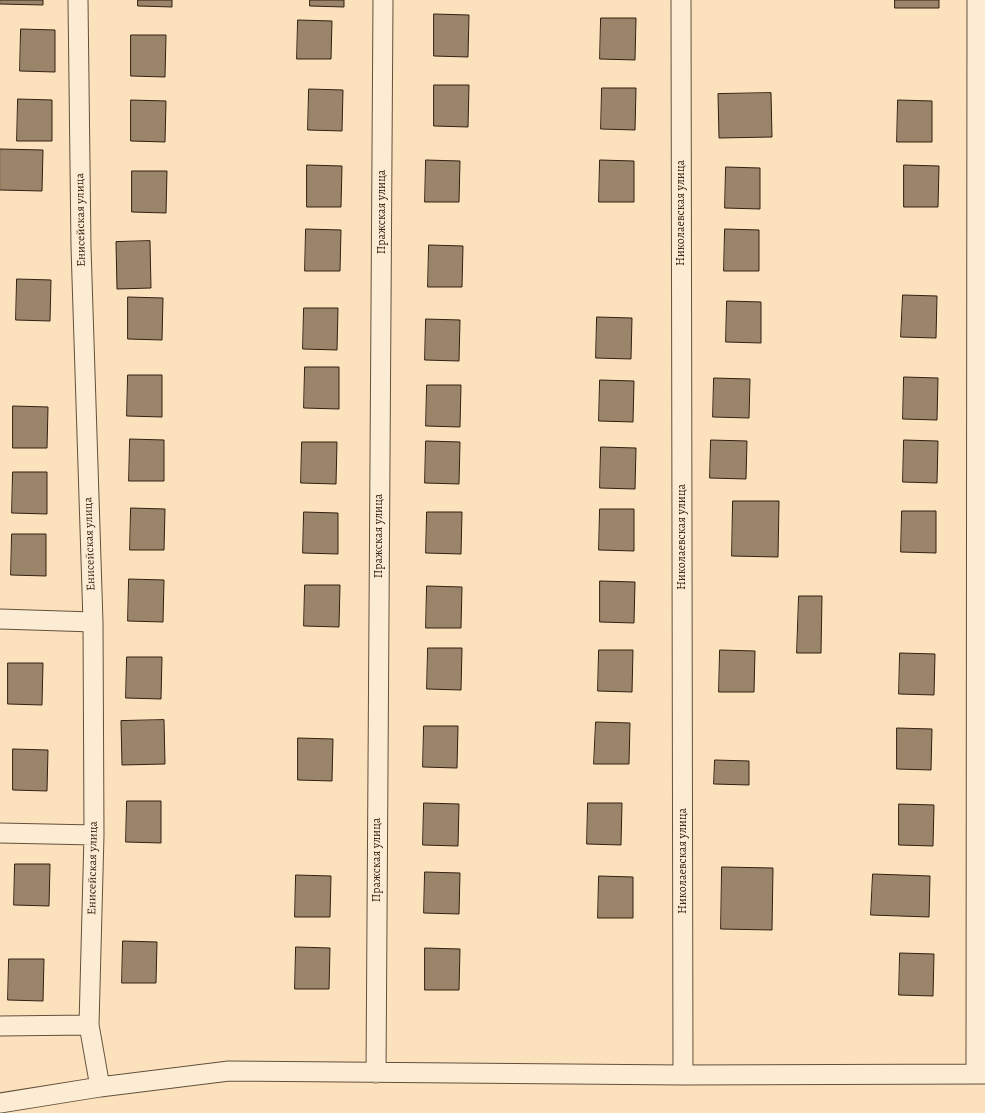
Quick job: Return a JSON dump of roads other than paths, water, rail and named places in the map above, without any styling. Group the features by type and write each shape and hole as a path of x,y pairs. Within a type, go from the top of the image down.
{"street":[{"name":"Енисейская улица","path":"78,0 80,247 92,622 94,835 89,1025 100,1087"},
{"name":"Пражская улица","path":"376,1073 383,0"},
{"name":"Николаевская улица","path":"681,0 683,1075"},
{"path":"0,1103 100,1087 229,1071 683,1075 981,1074 977,0"},
{"path":"0,619 92,622"},
{"path":"0,833 94,835"},
{"path":"0,1026 89,1025"}]}
